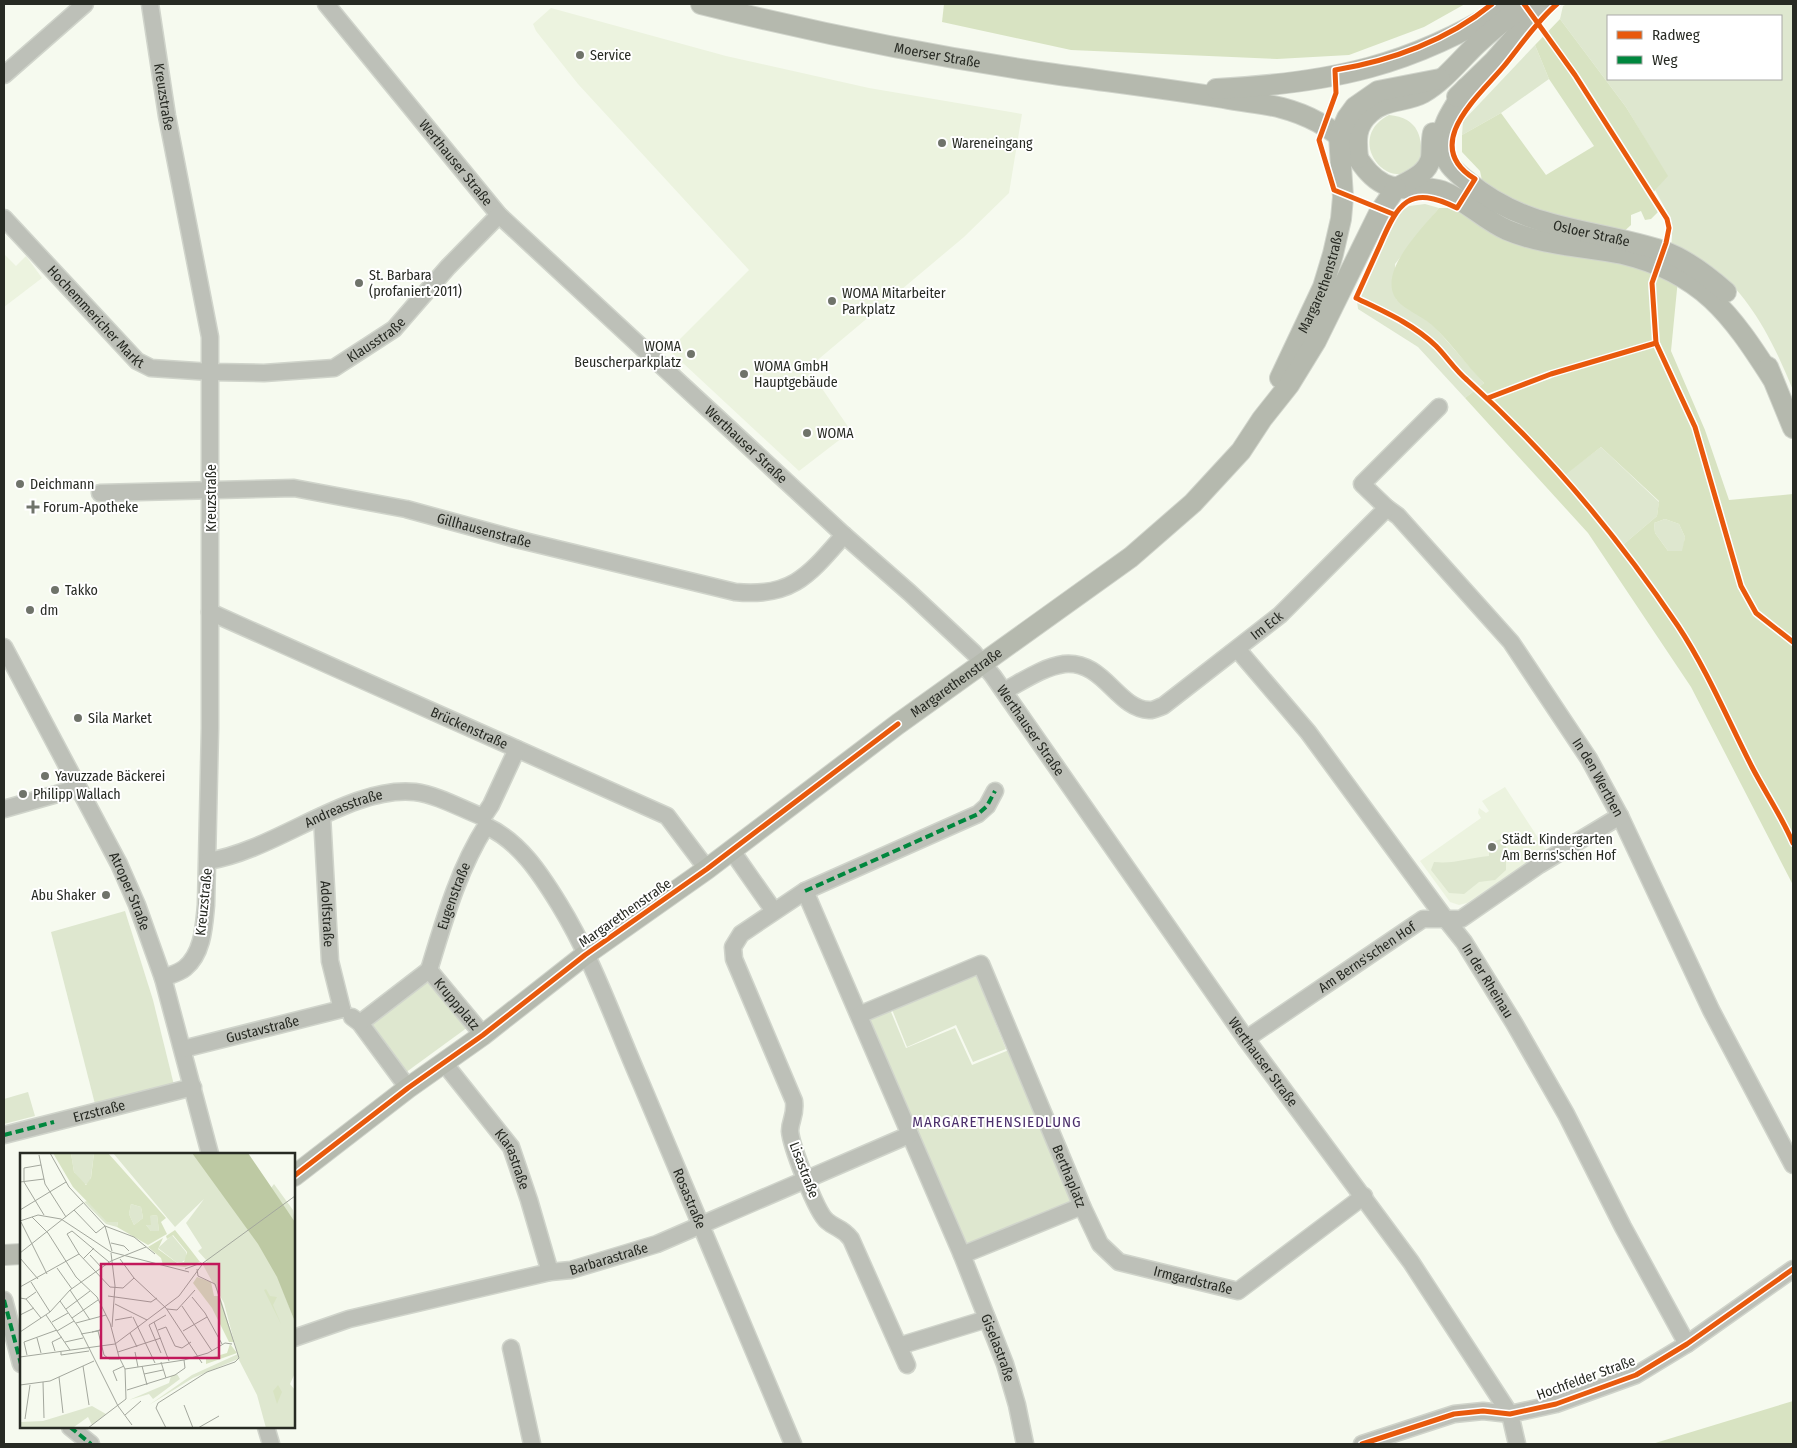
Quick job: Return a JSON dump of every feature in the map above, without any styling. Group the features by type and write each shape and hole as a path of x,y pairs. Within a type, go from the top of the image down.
{"main road":[{"name":"Moerser Straße","path":"701,4 887,46 1051,74 1177,90 1282,108 1310,117 1339,136 1377,179 1396,188"},
{"name":"Moerser Straße","path":"1177,90 1310,82 1371,68 1414,54 1484,20 1510,4"},
{"path":"1358,158 1356,138 1359,125 1370,112 1386,104 1422,93 1440,79 1500,23 1528,4"},
{"path":"1396,188 1416,178 1427,168 1431,157 1432,135 1440,115 1493,62 1544,4"},
{"path":"1339,136 1346,118 1355,107 1378,91 1440,79"},
{"name":"Osloer Straße","path":"1466,88 1444,127 1441,141 1449,167 1498,204 1524,216 1566,229 1664,251 1701,271 1743,311 1793,428"},
{"name":"Margarethenstraße","path":"1262,418 1323,287 1333,254 1341,219 1343,197 1339,136"},
{"name":"Osloer Straße","path":"1396,188 1430,188 1443,191 1504,229 1528,238 1557,245 1621,254 1658,265 1678,275 1698,287 1720,305 1740,328 1772,378"},
{"name":"Margarethenstraße","path":"295,1175 408,1088 483,1036 585,955 732,851 875,741 1131,557 1186,509 1241,451 1262,418 1289,385 1316,341 1379,213 1396,188"},
{"path":"4,1255 20,1254"}],"street":[{"path":"6,67 85,4"},
{"name":"Kreuzstraße","path":"150,4 167,116 209,329 210,372 208,862 204,928 197,953 185,968 163,978"},
{"name":"Werthauser Straße","path":"326,4 499,215 844,535 910,592 983,664 1004,691 1246,1039 1411,1262 1510,1414 1517,1444"},
{"name":"Klausstraße","path":"210,372 264,373 334,368 394,329 448,267 499,215"},
{"name":"Hochemmericher Markt","path":"4,218 136,361 151,368 210,372"},
{"path":"1387,508 1362,484 1439,407"},
{"name":"Gillhausenstraße","path":"100,493 294,488 406,510 516,539 735,592 758,594 780,591 812,571 844,535"},
{"name":"Im Eck","path":"1004,691 1046,669 1064,664 1083,665 1106,681 1133,706 1149,711 1163,706 1238,650 1280,615 1387,508"},
{"name":"In den Werthen","path":"1387,508 1398,516 1461,584 1511,642 1590,759 1620,816 1711,1010 1793,1165"},
{"name":"Brückenstraße","path":"210,612 667,816 707,869"},
{"name":"Atroper Straße","path":"4,648 119,864 137,905 163,978 210,1153"},
{"name":"In der Rheinau","path":"1238,650 1308,732 1464,942 1514,1023 1566,1114 1623,1228 1688,1344"},
{"name":"Eugenstraße","path":"429,970 450,903 484,821 517,749"},
{"path":"4,809 78,788"},
{"name":"Lisastraße","path":"907,1366 852,1239 844,1230 827,1221 820,1212 806,1179 790,1129 796,1113 794,1101 734,958 733,947 741,934 805,891 978,814 988,806 995,791"},
{"name":"Andreasstraße","path":"208,862 230,858 322,816 375,795 416,792 484,821 514,843 528,859 560,905 585,955"},
{"name":"Adolfstraße","path":"322,816 330,961 342,1009"},
{"name":"Am Berns'schen Hof","path":"1246,1039 1423,919 1444,917 1461,919 1539,865 1620,816"},
{"path":"732,851 774,911"},
{"path":"805,891 962,1255"},
{"name":"Rosastraße","path":"585,955 701,1223 793,1444"},
{"name":"Berthaplatz","path":"859,1015 981,964 1082,1206 962,1255"},
{"name":"Kruppplatz","path":"360,1023 429,970 483,1036"},
{"path":"342,1009 360,1023 408,1088"},
{"name":"Gustavstraße","path":"183,1049 342,1009"},
{"name":"Klarastraße","path":"444,1063 511,1148 529,1200 550,1272"},
{"name":"Erzstraße","path":"4,1135 193,1087"},
{"name":"Barbarastraße","path":"295,1338 349,1319 550,1272 571,1270 657,1244 701,1223 909,1135"},
{"name":"Irmgardstraße","path":"1082,1206 1100,1244 1119,1262 1238,1291 1364,1196"},
{"name":"Giselastraße","path":"962,1255 1005,1363 1018,1405 1025,1444"},
{"name":"Hochfelder Straße","path":"1362,1444 1454,1414 1483,1411 1510,1414 1556,1404 1636,1375 1688,1344 1793,1269"},
{"path":"4,1300 20,1360"},
{"path":"899,1346 987,1319"},
{"path":"511,1348 532,1444"},
{"path":"71,1428 90,1444"},
{"path":"266,1428 272,1444"}],"shaded area":[{"path":"944,4 1465,4 1424,27 1349,55 1277,59 1071,50 942,22"},
{"path":"1567,4 1793,4 1793,390 1779,357 1762,325 1741,295 1729,281 1710,265 1671,247 1671,224 1655,190 1667,176 1626,107 1560,19 1563,6"},
{"path":"551,8 726,56 869,88 1022,114 1009,193 964,237 808,368 851,431 799,471 669,350 749,270 578,84 536,31 533,24"},
{"path":"1560,19 1626,107 1668,176 1649,197 1658,212 1651,219 1645,220 1641,211 1631,215 1631,225 1620,235 1594,230 1484,190 1480,171 1462,152 1462,135 1501,113 1546,175 1594,146 1549,79 1535,45"},
{"path":"1535,45 1549,79 1501,113 1462,135 1463,121"},
{"path":"1389,115 1407,120 1417,130 1421,145 1421,163 1414,170 1398,174 1388,172 1379,165 1373,156 1370,146 1371,135 1377,124"},
{"path":"1425,204 1439,208 1395,264 1396,299 1432,324 1484,383 1465,398 1418,347 1358,309 1357,301 1395,216 1409,206"},
{"path":"1439,208 1460,208 1622,258 1678,279 1671,351 1705,430 1729,500 1793,494 1793,885 1691,687 1588,533 1465,398 1484,383 1433,326 1403,306 1396,299 1392,288 1392,276 1397,263 1413,238","holes":["1601,447 1659,501 1657,516 1624,544 1565,475","1665,519 1679,524 1685,537 1682,551 1668,551 1655,533 1654,523"]},
{"path":"4,254 16,266 26,256 42,278 4,307"},
{"path":"1601,447 1659,502 1657,516 1624,544 1565,474"},
{"path":"1665,519 1679,524 1685,537 1683,551 1668,551 1655,533 1654,523"},
{"name":"Städt. Kindergarten Am Berns'schen Hof","path":"1505,787 1546,850 1467,903 1459,905 1450,902 1420,861 1481,818 1478,813 1479,808 1486,813 1489,811 1482,801"},
{"path":"1501,839 1506,845 1506,870 1495,880 1479,882 1464,894 1449,893 1431,870 1434,862 1455,862 1489,856 1489,843"},
{"path":"125,911 153,1000 174,1085 95,1104 51,932"},
{"path":"975,972 1006,1049 973,1062 956,1025 907,1047 891,1007"},
{"path":"428,978 468,1027 405,1073 371,1022"},
{"path":"889,1007 906,1048 955,1028 972,1065 1009,1050 1075,1202 966,1246 867,1016"},
{"path":"28,1092 35,1116 4,1124 4,1099"},
{"path":"1793,1401 1793,1444 1652,1444"}],"marked path":[{"path":"805,891 978,814 987,806 995,791"},
{"path":"4,1135 54,1122"},
{"path":"4,1300 20,1360"},
{"path":"71,1428 91,1444"}],"cycle path":[{"path":"1393,214 1334,190 1319,140 1336,93 1335,70 1377,61 1418,47 1457,28 1492,4"},
{"path":"1524,4 1575,75 1667,219 1669,228 1666,243 1652,283 1656,343 1695,427 1741,586 1756,613 1793,642"},
{"path":"1557,4 1481,91 1460,121 1453,136 1453,151 1459,166 1475,179 1457,208 1441,201 1427,198 1416,198 1407,202 1393,218 1356,298 1408,325 1436,346 1459,372 1525,436 1606,528 1655,593 1689,643 1793,843"},
{"path":"1488,398 1551,374 1656,343"},
{"path":"295,1175 408,1088 483,1035 585,955 707,869 898,724"},
{"path":"1362,1444 1454,1414 1483,1411 1510,1414 1556,1404 1636,1375 1687,1344 1793,1269"}],"place":[{"name":"Service","path":"580,55"},
{"name":"Wareneingang","path":"942,143"},
{"name":"St. Barbara (profaniert 2011)","path":"359,283"},
{"name":"WOMA Mitarbeiter Parkplatz","path":"832,301"},
{"name":"WOMA Beuscherparkplatz","path":"691,354"},
{"name":"WOMA GmbH Hauptgebäude","path":"744,374"},
{"name":"WOMA","path":"807,433"},
{"name":"Deichmann","path":"20,484"},
{"name":"Forum-Apotheke","path":"33,507"},
{"name":"Takko","path":"55,590"},
{"name":"dm","path":"30,610"},
{"name":"Sila Market","path":"78,718"},
{"name":"Yavuzzade Bäckerei","path":"45,776"},
{"name":"Philipp Wallach","path":"23,794"},
{"name":"Städt. Kindergarten Am Berns'schen Hof","path":"1492,847"},
{"name":"Abu Shaker","path":"106,895"}],"district":[{"name":"MARGARETHENSIEDLUNG","path":"997,1122"}]}
